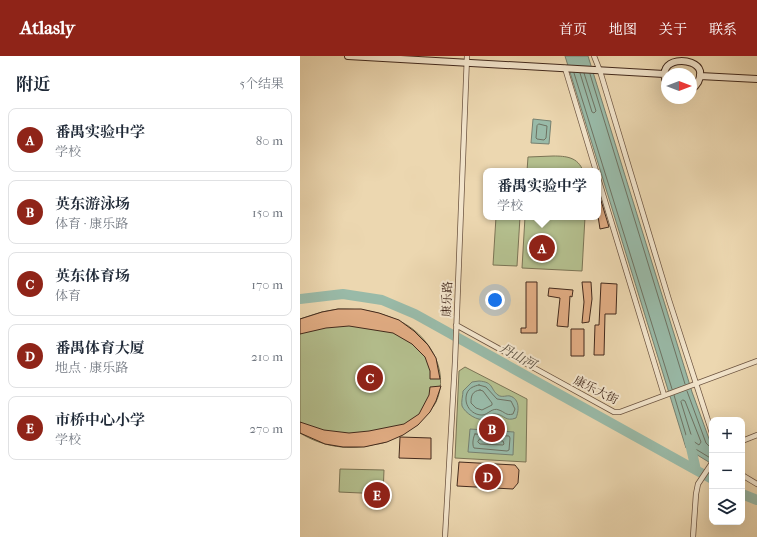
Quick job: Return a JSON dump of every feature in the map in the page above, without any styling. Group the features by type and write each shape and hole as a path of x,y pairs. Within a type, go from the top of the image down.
{"street":[{"path":"348,56 467,59 553,68 661,74"},
{"path":"594,56 600,71 694,384 709,425"},
{"path":"666,68 671,60 679,56 687,57 694,61 699,68 700,76 697,84"},
{"name":"康乐路","path":"445,537 455,362 467,59"},
{"path":"565,68 595,168"},
{"path":"700,76 757,79"},
{"path":"601,188 664,395"},
{"name":"康乐大街","path":"456,325 614,412 620,412 757,361"},
{"path":"745,440 757,435"},
{"path":"693,537 698,484 709,468"},
{"path":"745,477 757,484"}],"green space":[{"path":"528,157 567,157 575,160 582,168 527,168"},
{"path":"496,220 520,220 517,266 493,265"},
{"path":"525,220 585,220 582,271 522,268"},
{"path":"338,309 354,309 376,313 390,317 408,326 418,333 426,343 438,365 440,390 434,406 423,417 388,441 366,446 346,447 318,442 300,433 300,319"},
{"path":"465,367 527,399 526,462 455,458 459,371"},
{"path":"340,469 384,470 383,494 339,492"}],"water":[{"path":"565,56 588,56 692,392 709,439 709,462 686,448 601,173 601,168 600,168"},
{"path":"533,119 551,121 549,144 531,143"},
{"path":"479,381 489,384 500,396 510,396 516,400 518,412 516,418 507,419 494,414 483,420 472,416 464,409 462,406 463,391 472,382"},
{"path":"470,429 514,432 513,455 468,452"}],"building":[{"path":"601,201 609,227 600,229 599,220 601,220"},
{"path":"526,282 537,282 537,333 521,333 521,328 526,328"},
{"path":"582,282 591,282 592,299 589,322 582,323 584,302"},
{"path":"601,283 617,284 616,314 605,314 604,355 594,355 595,325 599,325"},
{"path":"549,288 573,290 572,297 570,296 568,327 557,326 560,298 548,296"},
{"path":"338,309 361,309 399,320 414,331 428,345 436,358 440,379 430,379 430,371 425,357 412,344 393,333 349,326 326,328 300,334 300,319"},
{"path":"571,329 584,329 584,356 571,356"},
{"path":"441,386 436,401 430,412 418,425 403,435 387,442 364,447 343,447 325,444 300,433 300,422 324,430 349,433 369,431 404,424 419,414 429,395 430,387"},
{"path":"400,437 431,438 431,459 399,458"},
{"path":"459,462 515,465 519,470 518,483 513,489 457,486"}],"waterway":[{"name":"丹山河","path":"300,299 343,294 382,300 415,314 709,477"},
{"path":"689,439 696,470"},
{"name":"丹山河","path":"745,495 757,500"}],"place":[{"name":"番禺实验中学","path":"542,248"},
{"name":"英东体育场","path":"370,378"},
{"name":"英东游泳场","path":"492,429"},
{"name":"番禺体育大厦","path":"488,477"},
{"name":"市桥中心小学","path":"377,495"}]}
